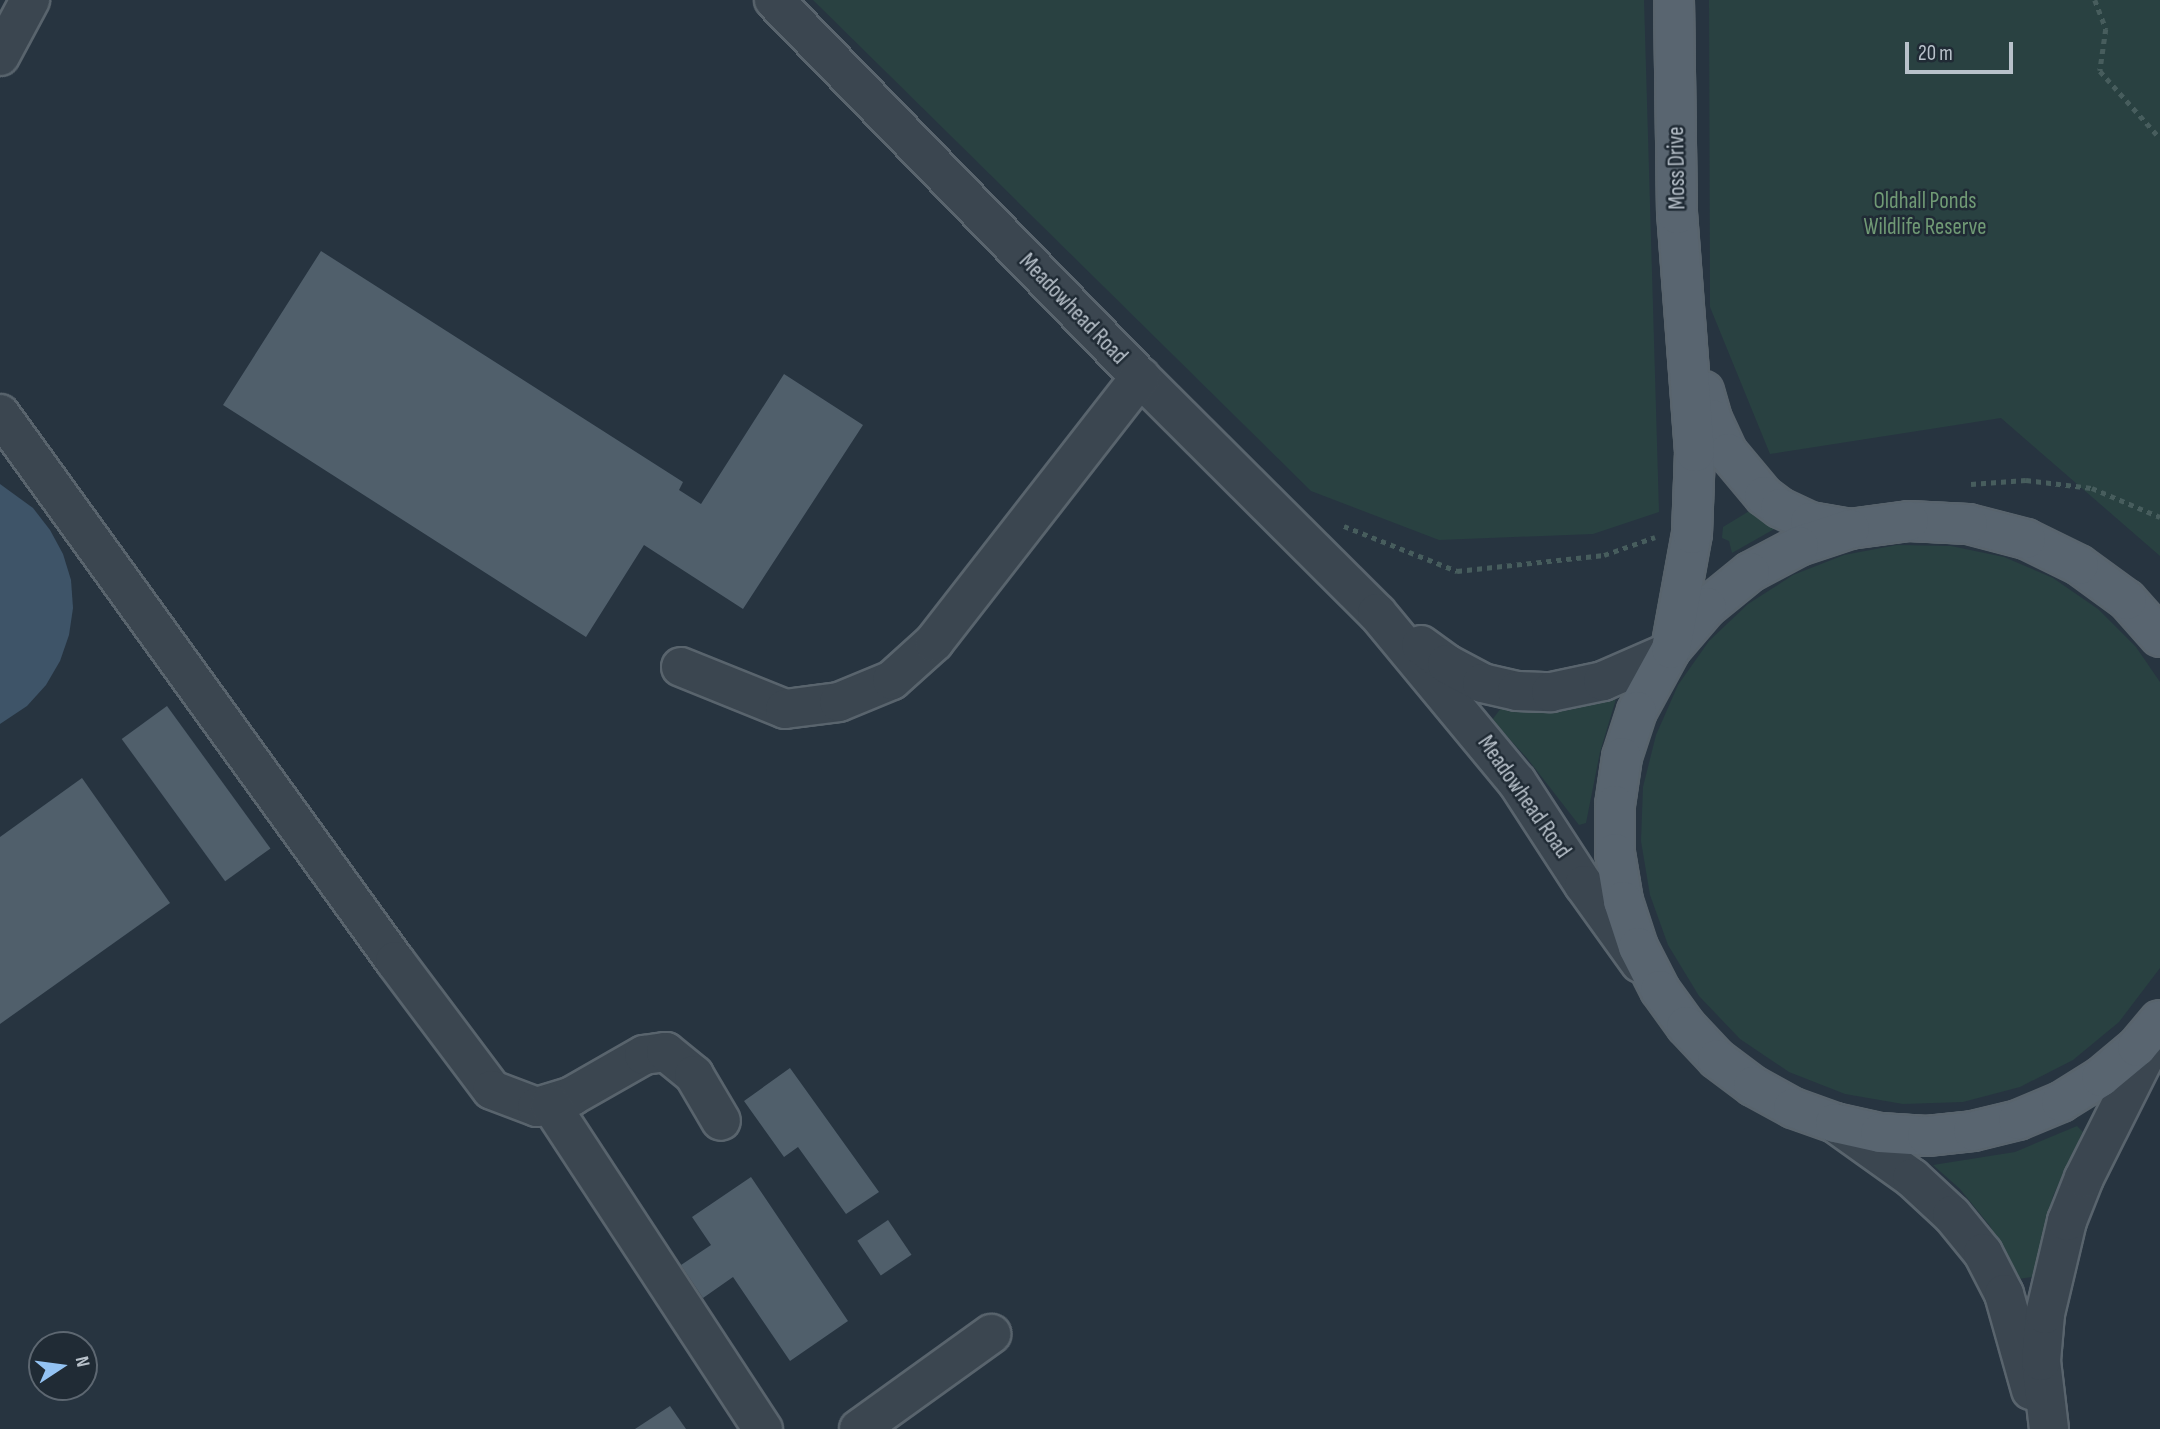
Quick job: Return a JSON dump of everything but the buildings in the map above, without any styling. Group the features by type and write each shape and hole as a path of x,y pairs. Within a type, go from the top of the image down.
{"main road":[{"name":"Moss Drive","path":"1670,650 1692,534 1695,452 1677,214 1674,0"},
{"name":"Moss Drive","path":"1687,335 1712,419 1728,453 1746,478 1780,508 1810,522 1850,529"},
{"path":"2160,637 2127,600 2079,565 2026,539 1968,524 1921,522 1850,529 1799,546 1750,572 1707,607 1670,650 1637,711 1622,757 1615,805 1615,853 1623,901 1638,947 1660,990 1686,1026 1717,1059 1754,1086 1793,1108 1835,1124 1880,1133 1927,1136 1973,1131 2018,1120 2062,1102 2101,1077 2137,1047 2160,1020"}],"street":[{"path":"0,56 30,0"},
{"name":"Meadowhead Road","path":"774,0 1140,377 1377,613 1480,734 1517,782 1584,885 1660,990"},
{"path":"681,667 785,709 839,702 892,680 934,642 1140,377"},
{"path":"0,414 395,961 492,1090 537,1107 572,1096 644,1055 666,1052 694,1075 721,1121"},
{"name":"Meadowhead Road","path":"1377,613 1447,664 1482,683 1517,691 1551,692 1578,688 1629,671 1670,650"},
{"path":"2049,1429 2041,1361 2045,1314 2064,1232 2084,1178 2160,1027"},
{"path":"550,1104 763,1429"},
{"path":"1835,1124 1912,1178 1952,1215 1983,1253 2004,1294 2042,1429"},
{"path":"859,1429 991,1334"}],"path":[{"path":"2095,0 2106,29 2101,71 2160,138"},
{"path":"1963,485 2026,480 2092,488 2160,517"},
{"path":"1338,523 1457,571 1604,555 1650,538 1692,534"}],"green space":[{"path":"813,0 1644,0 1659,512 1593,534 1439,540 1311,491"},
{"name":"Oldhall Ponds Wildlife Reserve","path":"1709,0 2160,0 2160,556 2001,418 1770,454 1710,307"},
{"path":"1751,510 1776,528 1732,553 1729,541 1722,538 1723,527"},
{"path":"1897,545 1951,546 2004,557 2053,578 2098,609 2136,647 2160,682 2160,968 2119,1022 2073,1060 2020,1087 1963,1102 1903,1104 1845,1094 1789,1072 1740,1039 1699,996 1668,945 1650,895 1641,841 1643,787 1656,735 1678,685 1709,641 1748,604 1793,575 1844,555"},
{"path":"1616,699 1600,752 1586,823 1579,825 1527,758 1492,720 1501,708 1565,711"},
{"path":"2077,1126 2083,1132 2053,1196 2032,1277 2018,1279 1990,1226 1960,1189 1933,1165 2015,1152"}],"water":[{"path":"0,484 33,508 50,530 63,554 71,580 73,608 69,635 60,661 46,685 27,706 0,724"}]}
